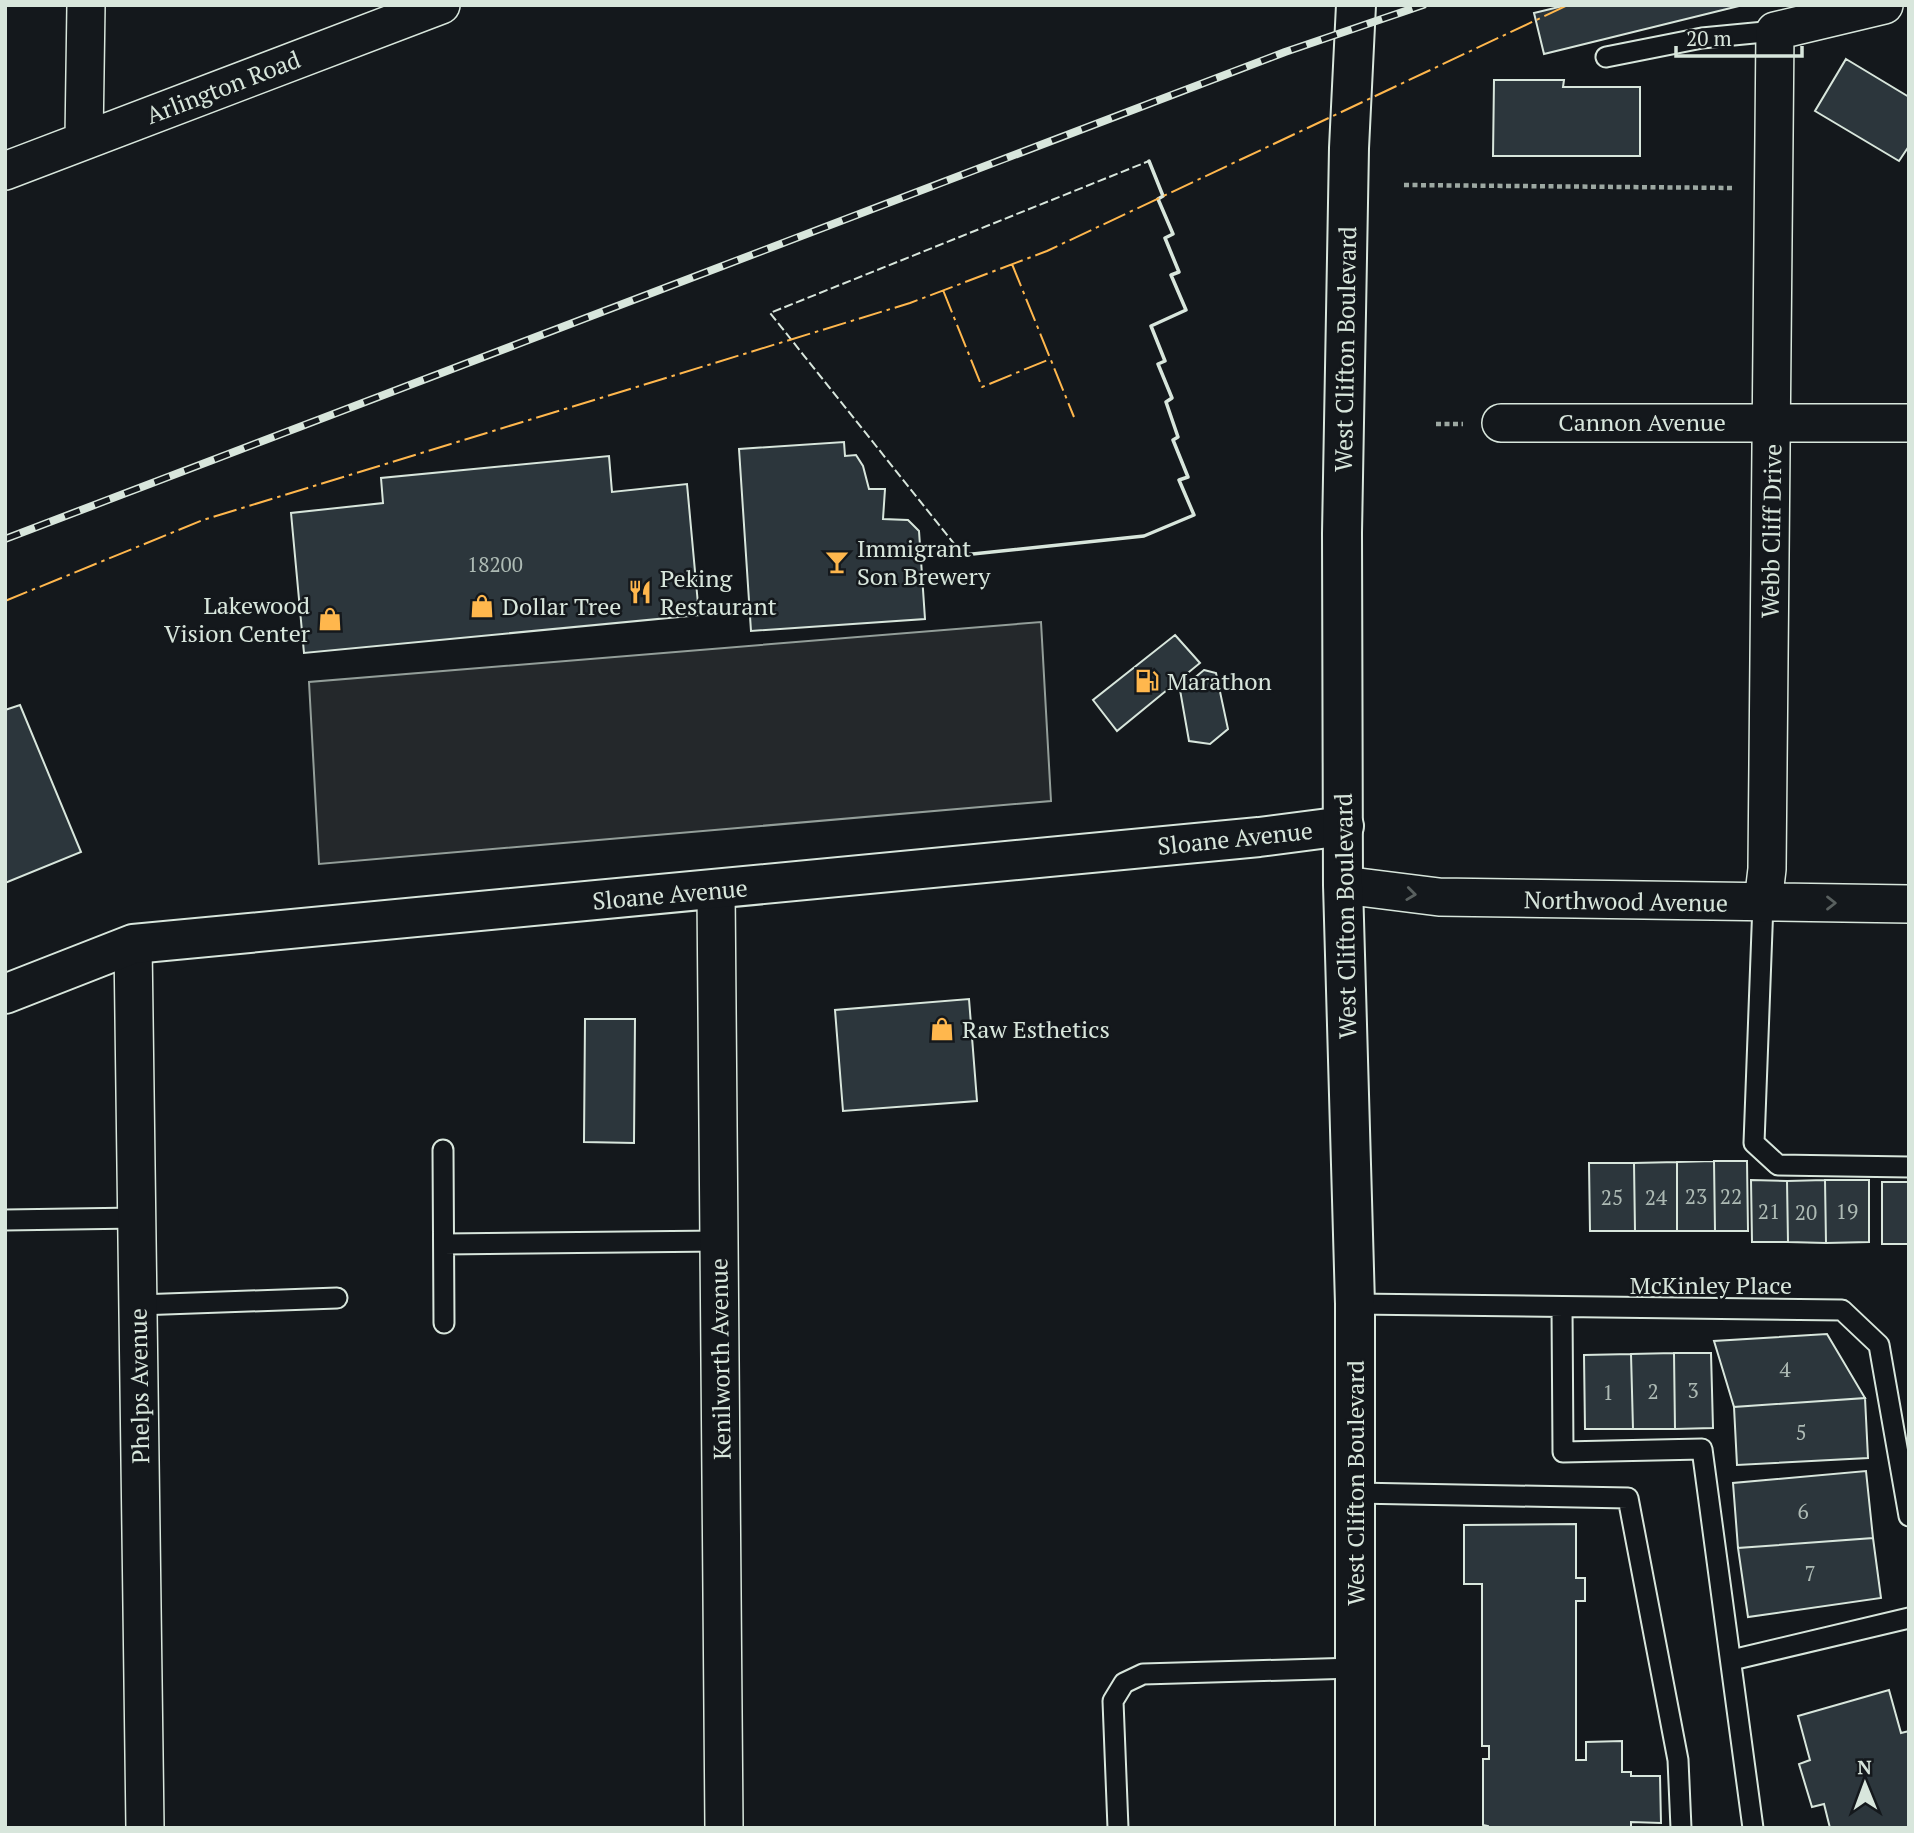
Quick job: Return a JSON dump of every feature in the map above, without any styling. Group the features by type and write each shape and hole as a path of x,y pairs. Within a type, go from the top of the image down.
{"main road":[{"name":"West Clifton Boulevard","path":"1355,1828 1355,1304 1343,886 1343,413 1349,148 1356,5"},
{"name":"Sloane Avenue","path":"5,994 133,944 1259,838 1344,826"}],"street":[{"path":"84,139 86,5"},
{"name":"Arlington Road","path":"5,171 441,5"},
{"path":"1775,31 1884,5"},
{"name":"Webb Cliff Drive","path":"1763,903 1767,869 1775,31"},
{"name":"Cannon Avenue","path":"1500,422 1909,423"},
{"name":"Northwood Avenue","path":"1343,886 1439,897 1909,904"},
{"name":"Kenilworth Avenue","path":"716,890 724,1828"},
{"name":"Phelps Avenue","path":"133,944 145,1828"}],"lane":[{"path":"1606,57 1702,37 1775,31"},
{"name":"Webb Cliff Drive","path":"1763,903 1754,1143 1778,1165 1909,1167"},
{"path":"443,1150 444,1323"},
{"path":"5,1220 137,1218"},
{"path":"444,1244 719,1241"},
{"path":"138,1305 337,1298"},
{"name":"McKinley Place","path":"1355,1304 1842,1310 1879,1345 1909,1516"},
{"path":"1562,1308 1563,1452 1702,1449 1753,1828"},
{"path":"1355,1493 1628,1498 1678,1760 1681,1828"},
{"path":"1731,1660 1909,1618"},
{"path":"1118,1828 1113,1701 1124,1683 1143,1674 1355,1668"}],"path":[{"path":"1404,186 1775,188"}],"shaded area":[{"path":"1041,622 1051,801 319,864 309,682"}],"building":[{"path":"1567,5 1743,5 1544,54 1534,13"},
{"path":"1846,59 1909,97 1909,146 1899,161 1815,111"},
{"path":"1494,80 1564,80 1563,87 1640,87 1640,156 1493,156"},
{"path":"844,442 845,456 856,455 863,466 869,489 885,489 883,519 908,520 919,531 925,619 751,631 739,449"},
{"path":"609,456 612,492 687,484 699,615 304,653 291,513 383,503 381,478"},
{"name":"Marathon","path":"1175,635 1200,663 1117,731 1093,700"},
{"path":"1204,670 1216,673 1228,729 1210,744 1189,741 1180,690"},
{"path":"20,705 81,852 5,883 5,710"},
{"path":"969,999 977,1101 843,1111 835,1010"},
{"path":"585,1019 635,1019 634,1143 584,1142"},
{"path":"1714,1161 1715,1231 1677,1231 1677,1162"},
{"path":"1714,1161 1747,1161 1748,1231 1715,1231"},
{"path":"1677,1162 1677,1231 1635,1231 1634,1163"},
{"path":"1589,1163 1634,1163 1635,1231 1590,1231"},
{"path":"1751,1180 1787,1181 1788,1242 1752,1242"},
{"path":"1825,1180 1826,1243 1788,1242 1787,1181"},
{"path":"1825,1180 1869,1180 1869,1242 1826,1243"},
{"path":"1882,1182 1909,1182 1909,1244 1882,1244"},
{"path":"1827,1334 1865,1398 1734,1407 1714,1341"},
{"path":"1674,1353 1711,1353 1713,1428 1675,1429"},
{"path":"1674,1353 1675,1429 1633,1429 1631,1354"},
{"path":"1631,1354 1633,1429 1585,1429 1584,1355"},
{"path":"1865,1398 1868,1458 1737,1465 1734,1407"},
{"path":"1866,1471 1873,1538 1738,1548 1733,1483"},
{"path":"1576,1524 1576,1578 1585,1578 1585,1601 1576,1601 1576,1760 1586,1760 1586,1742 1622,1741 1622,1772 1631,1772 1631,1776 1660,1776 1661,1823 1631,1822 1631,1828 1488,1828 1483,1825 1483,1759 1489,1759 1489,1746 1482,1746 1482,1584 1464,1584 1464,1525"},
{"path":"1873,1538 1881,1598 1748,1617 1738,1548"},
{"path":"1889,1690 1901,1733 1909,1731 1909,1828 1830,1828 1824,1804 1812,1807 1799,1764 1810,1760 1798,1716"}],"railway":[{"path":"5,539 1285,52 1423,5"}],"fence":[{"path":"963,555 770,313 1149,161"}],"wall":[{"path":"963,555 1144,536 1194,515 1179,480 1188,477 1173,440 1178,437 1166,402 1172,398 1158,364 1165,361 1151,326 1186,310 1171,275 1179,272 1165,238 1173,234 1158,199 1163,196 1149,161"}],"power":[{"path":"5,601 203,520 910,303 1047,251 1568,5"},
{"path":"1012,264 1074,417"},
{"path":"943,290 982,387 1050,359"}],"place":[{"name":"Immigrant Son Brewery","path":"837,562"},
{"name":"Peking Restaurant","path":"640,592"},
{"name":"Dollar Tree","path":"482,606"},
{"name":"Lakewood Vision Center","path":"330,619"},
{"name":"Marathon","path":"1147,681"},
{"name":"Raw Esthetics","path":"942,1029"}]}
